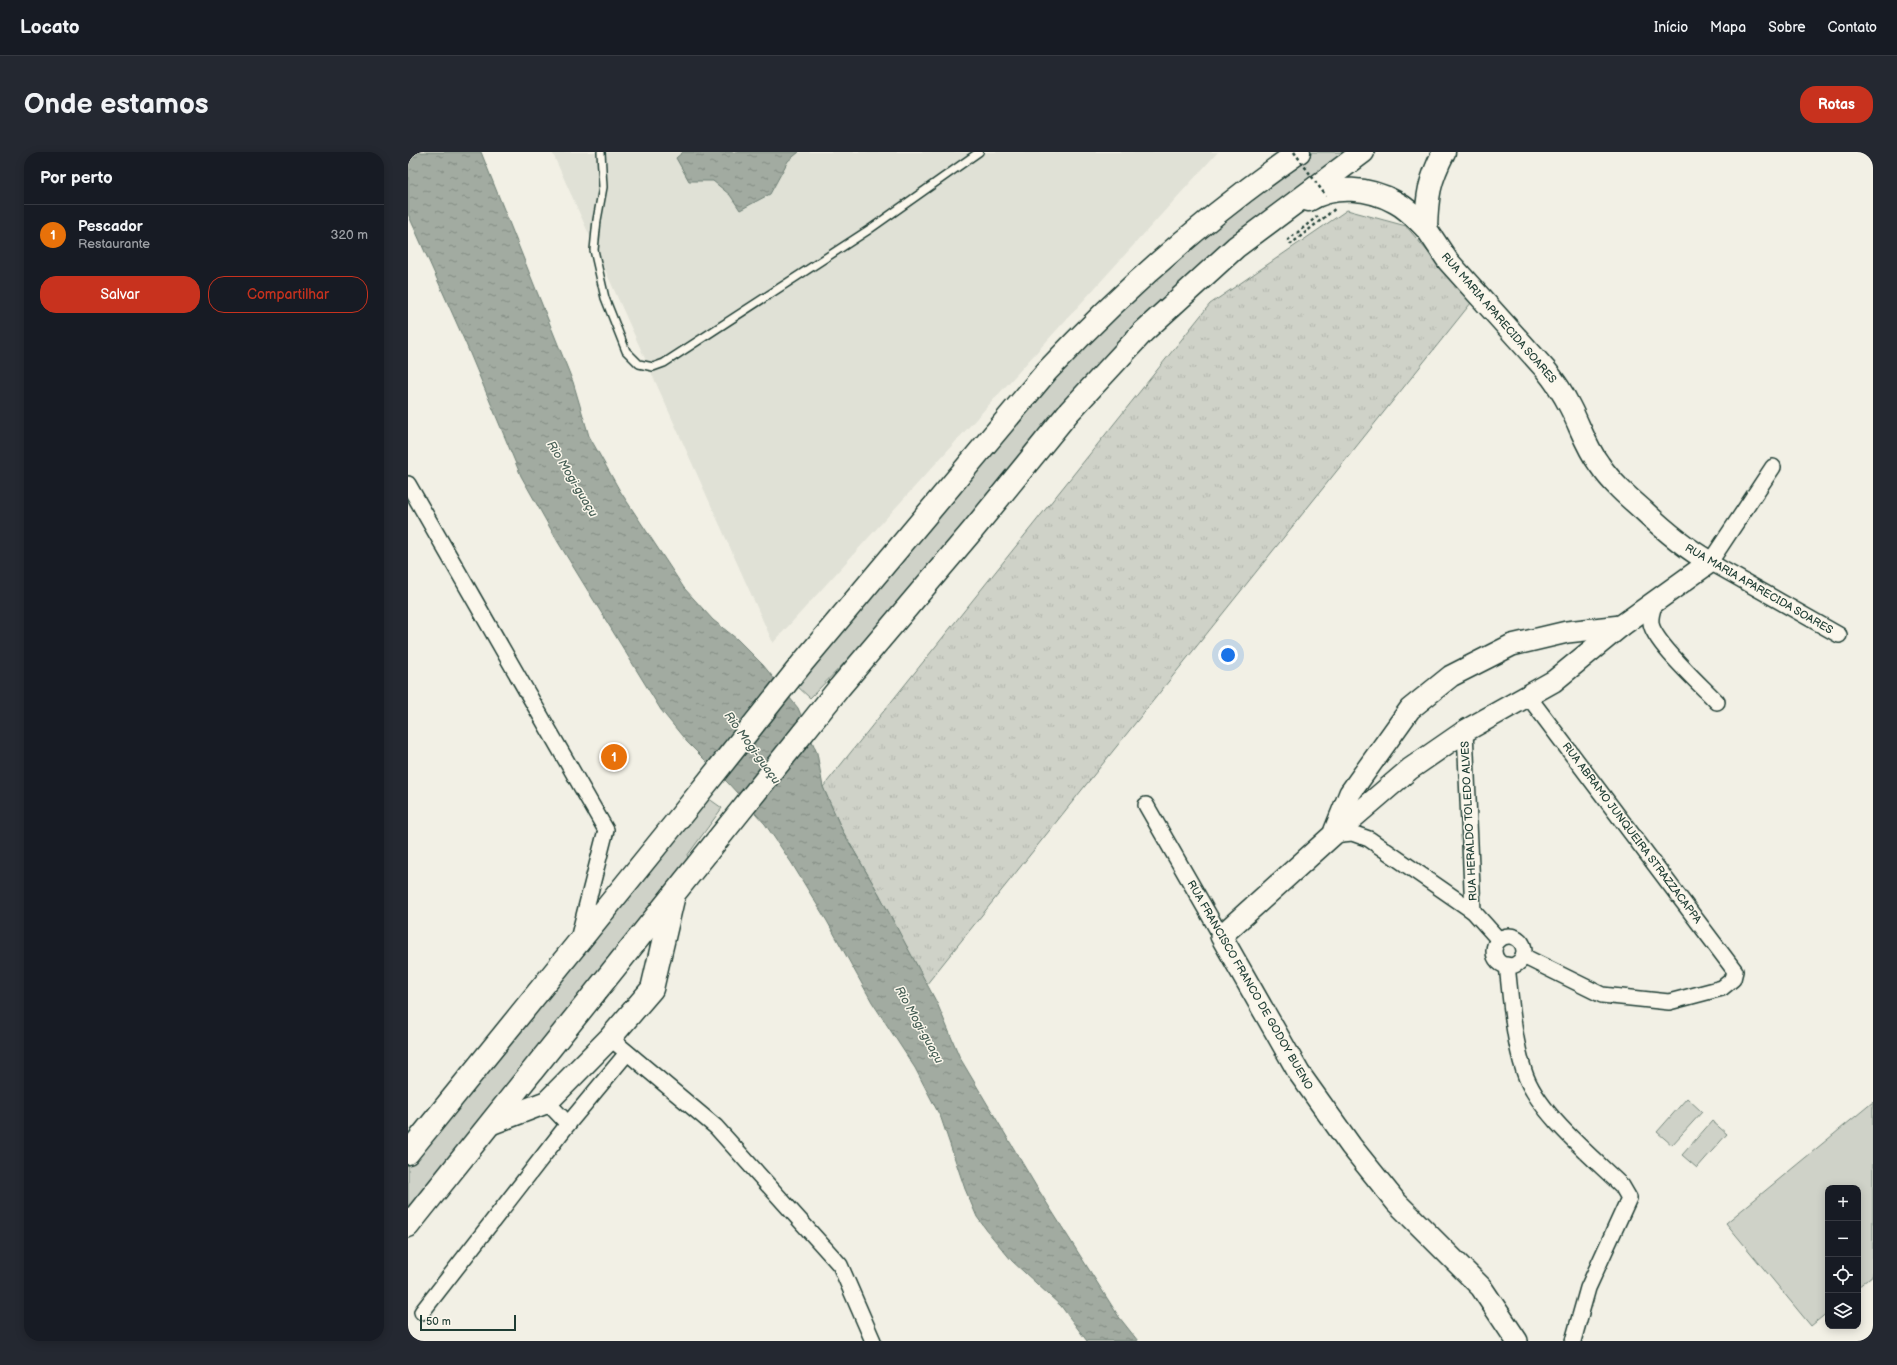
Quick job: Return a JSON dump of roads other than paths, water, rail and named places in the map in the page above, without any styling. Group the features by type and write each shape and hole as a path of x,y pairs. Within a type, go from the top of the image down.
{"highway":[{"path":"408,1153 804,661 1009,414 1086,330 1161,258 1191,233 1299,152"},
{"path":"408,1226 839,688 967,537 1068,413 1143,332 1236,247 1363,152"},
{"path":"1426,228 1427,197 1435,169 1444,152"},
{"path":"1236,247 1320,194 1335,191 1358,190 1395,202 1411,212 1426,228"},
{"path":"491,1123 547,1102 610,1038 652,989 675,893"}],"street":[{"name":"RUA MARIA APARECIDA SOARES","path":"1426,228 1448,261 1545,369 1558,386 1571,408 1584,440 1599,464 1616,485 1669,534 1690,551 1839,635"},
{"path":"1221,936 1333,835 1410,769 1465,731 1554,681 1621,626 1710,562 1773,467"},
{"path":"408,484 606,830 576,946"},
{"path":"1655,602 1650,622 1654,633 1666,649 1717,702"},
{"path":"1333,835 1350,793 1410,709 1451,676 1512,645 1567,632 1621,626"},
{"name":"RUA ABRAMO JUNQUEIRA STRAZZACAPPA","path":"1523,956 1602,995 1669,1002 1722,988 1733,979 1735,971 1528,696"},
{"name":"RUA HERALDO TOLEDO ALVES","path":"1465,731 1473,911"},
{"name":"RUA FRANCISCO FRANCO DE GODOY BUENO","path":"1146,805 1299,1073 1351,1146 1396,1202 1481,1287 1517,1341"},
{"path":"1333,835 1352,833 1369,839 1473,911 1499,940"},
{"path":"1511,936 1517,938 1522,943 1524,950 1523,956 1520,962 1514,965 1501,963 1496,958 1495,946 1499,940 1505,937 1511,936"},
{"path":"1507,965 1515,1034 1524,1072 1543,1108 1622,1186 1629,1198 1588,1288 1573,1341"},
{"path":"610,1038 716,1127 840,1265 873,1341"},
{"path":"422,1312 568,1124 627,1053"},
{"path":"547,1102 568,1124"}],"lane":[{"path":"601,152 603,187 597,220 594,250 597,266 605,298 626,351 639,364 653,367 664,363 870,229 959,168 978,152"}],"water":[{"name":"Rio Mogi-guaçu","path":"408,152 481,152 573,382 589,436 620,491 684,588 713,620 737,639 763,665 798,708 817,753 823,787 842,830 879,894 937,1003 960,1058 1036,1186 1119,1317 1138,1341 1087,1341 1061,1306 1012,1261 988,1232 977,1217 965,1189 941,1118 915,1068 872,1002 827,921 791,862 765,824 728,783 687,742 661,710 558,542 521,476 466,344 408,214"},
{"path":"683,152 799,152 788,161 770,194 740,210 730,195 713,181 689,181 676,158"}],"place":[{"name":"Pescador","path":"614,757"}]}
